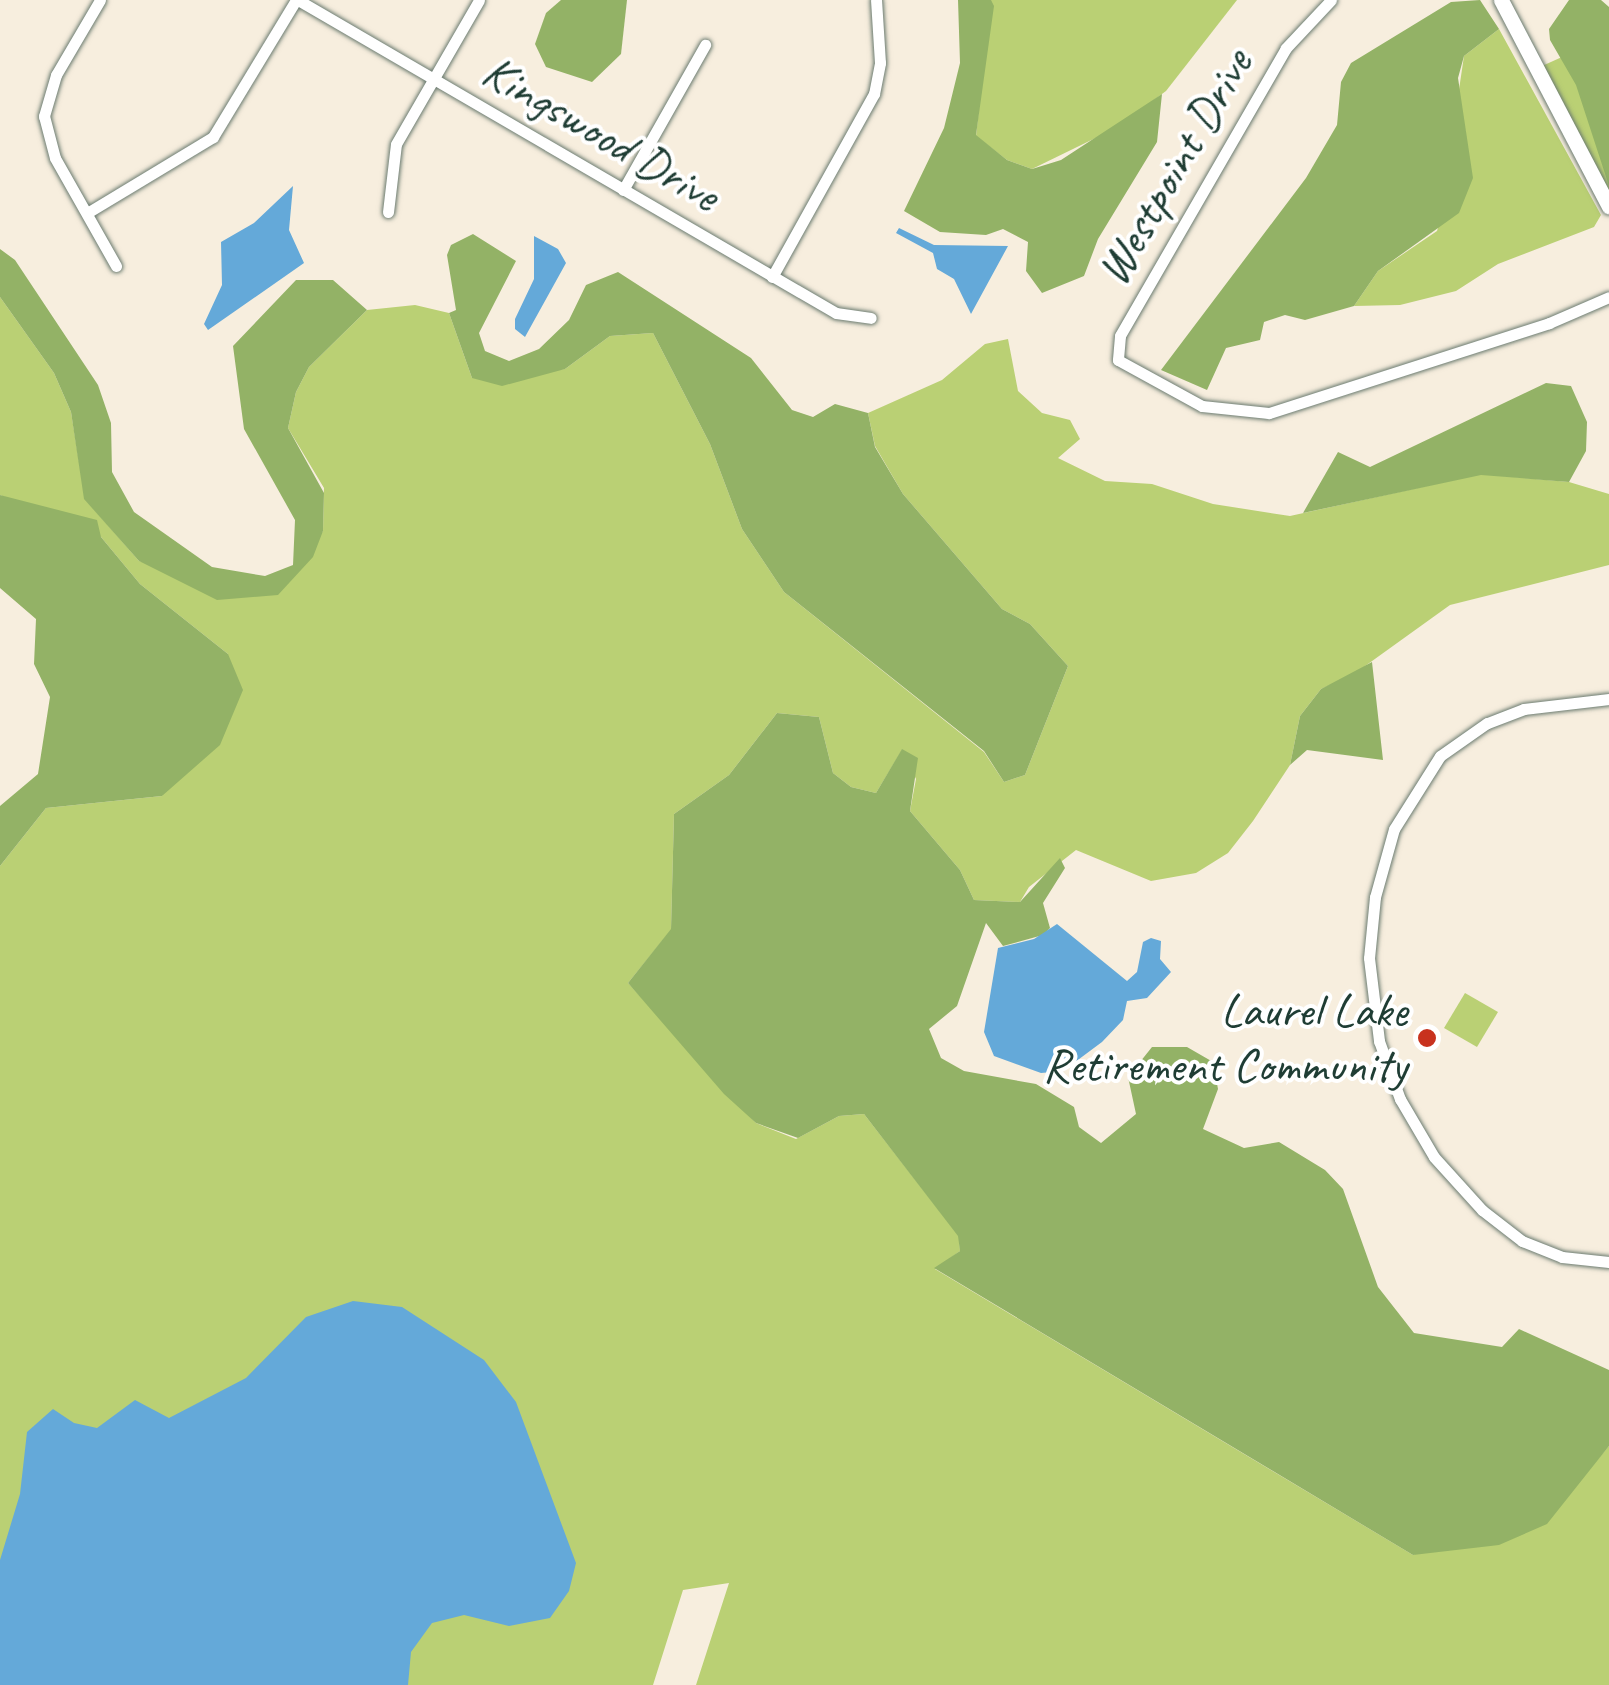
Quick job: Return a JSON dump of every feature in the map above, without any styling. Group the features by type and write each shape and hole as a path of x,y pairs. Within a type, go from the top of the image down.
{"street":[{"path":"100,0 56,75 44,116 54,158 116,266"},
{"path":"87,213 213,137 297,0"},
{"name":"Kingswood Drive","path":"297,0 836,313 871,318"},
{"path":"388,212 391,160 478,0"},
{"path":"772,277 874,94 880,63 876,0"},
{"name":"Westpoint Drive","path":"1331,0 1286,48 1120,336 1114,356 1202,406 1269,413 1550,323 1609,298"},
{"path":"1501,0 1609,207"},
{"path":"623,190 705,45"},
{"path":"1609,698 1524,709 1487,724 1440,756 1417,784 1389,843 1369,958 1384,1057 1434,1157 1482,1210 1522,1241 1562,1257 1609,1262"}],"green space":[{"path":"561,0 627,0 621,54 592,82 546,67 535,44 546,13"},
{"path":"958,0 991,0 994,6 976,135 1007,160 1032,169 1061,160 1162,94 1157,142 1098,239 1084,276 1042,293 1026,271 1028,242 1003,229 986,235 940,232 904,211 944,128 960,63"},
{"path":"991,0 1237,0 1166,91 1116,128 1032,169 1007,160 976,136"},
{"path":"1480,0 1499,29 1464,56 1458,78 1473,178 1459,213 1378,271 1354,306 1305,320 1285,315 1264,322 1260,340 1226,348 1207,390 1161,370 1306,178 1337,125 1341,82 1351,63 1451,2"},
{"path":"1569,0 1601,0 1609,7 1609,186 1576,85 1550,40 1549,29"},
{"path":"1499,29 1601,215 1594,227 1498,264 1456,291 1400,305 1354,306 1378,271 1437,231 1466,133 1457,103 1464,56"},
{"path":"1602,39 1609,41 1609,194 1542,66"},
{"path":"473,234 516,261 479,333 485,351 509,361 539,349 569,320 586,285 618,272 751,358 792,410 813,417 835,404 868,413 875,447 903,494 1002,609 1030,624 1068,666 1025,775 1004,782 984,751 784,592 742,529 710,444 653,333 610,336 565,369 502,386 472,378 449,313 456,310 447,255 451,245"},
{"path":"0,249 15,260 98,385 111,423 112,472 134,512 212,567 265,576 293,565 295,520 244,429 233,346 296,280 333,280 367,310 309,367 296,392 288,428 324,493 323,531 313,557 278,595 217,600 139,561 84,499 71,412 54,373 0,297"},
{"path":"0,297 54,373 71,412 85,499 139,561 278,594 323,531 324,488 288,428 296,392 309,367 367,310 415,305 449,313 472,378 565,369 610,336 653,333 710,444 742,529 784,592 984,752 1004,782 1025,775 1068,666 1030,624 1002,609 903,494 875,446 868,413 942,380 985,344 1008,339 1018,391 1042,413 1070,420 1080,439 1058,458 1105,481 1152,484 1213,504 1290,516 1481,474 1569,482 1609,494 1609,565 1450,605 1354,674 1321,689 1300,716 1290,765 1253,821 1228,853 1196,873 1151,881 1076,850 1029,887 1020,902 974,900 960,870 910,811 916,779 902,750 876,793 851,787 833,773 819,717 777,713 729,775 674,814 671,930 628,983 756,1123 796,1139 839,1116 864,1114 959,1236 960,1251 935,1269 1413,1555 1578,1482 1609,1446 1609,1685 696,1685 729,1583 683,1590 653,1685 0,1685 0,866 46,808 162,796 228,654 140,584 101,537 0,495"},
{"path":"1546,383 1571,386 1587,422 1586,451 1569,482 1481,475 1303,513 1338,452 1370,467"},
{"path":"0,495 97,520 101,537 140,584 228,654 243,690 220,745 162,796 46,808 0,866 0,806 38,774 50,697 34,664 36,619 0,588"},
{"path":"1372,662 1383,760 1307,750 1290,765 1300,716 1321,689"},
{"path":"777,713 819,717 833,773 851,787 876,793 902,749 918,758 910,811 960,870 974,900 1020,902 1060,858 1065,868 1043,903 1050,928 1043,935 1003,946 986,923 957,1006 929,1029 941,1058 964,1071 1036,1084 1074,1107 1079,1127 1101,1143 1136,1114 1128,1077 1152,1047 1187,1047 1213,1062 1218,1089 1203,1129 1244,1148 1279,1142 1325,1170 1343,1189 1378,1287 1414,1333 1502,1347 1519,1329 1609,1370 1609,1446 1547,1524 1499,1545 1413,1555 934,1268 960,1251 958,1236 864,1114 839,1116 798,1138 756,1123 724,1094 628,983 671,929 674,814 729,775"},
{"path":"1465,993 1498,1012 1477,1047 1444,1028"}],"water":[{"path":"293,186 289,230 304,263 208,330 204,324 222,285 221,242 254,223"},
{"path":"899,228 934,245 1008,246 971,314 954,279 937,269 933,253 896,233"},
{"path":"534,236 558,249 566,263 525,337 515,329 515,319 534,279"},
{"path":"1057,924 1127,981 1137,972 1143,942 1151,938 1161,941 1160,959 1171,972 1147,998 1127,1001 1123,1020 1102,1042 1063,1071 1041,1073 994,1056 984,1032 998,948 1034,939"},
{"path":"353,1301 402,1307 484,1360 516,1402 576,1563 569,1591 550,1618 509,1626 464,1615 432,1623 411,1652 408,1685 0,1685 0,1560 20,1494 27,1432 53,1409 74,1423 97,1428 135,1400 169,1418 246,1378 306,1317"}],"place":[{"name":"Laurel Lake Retirement Community","path":"1427,1038"}]}
